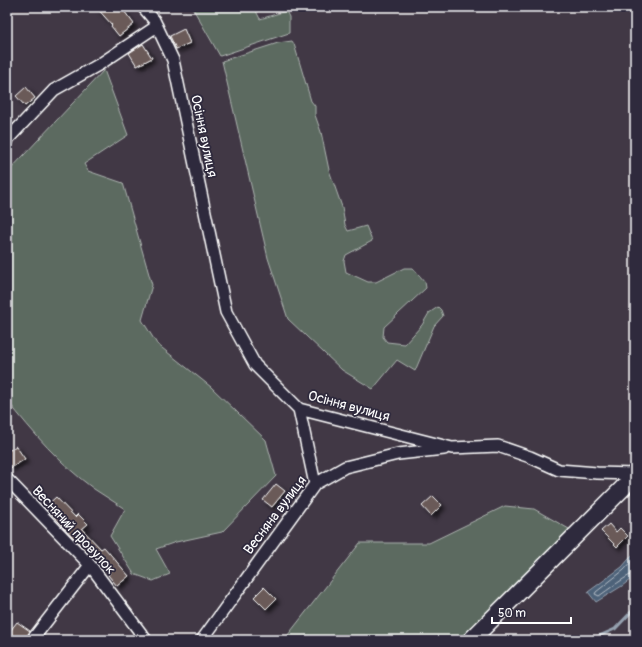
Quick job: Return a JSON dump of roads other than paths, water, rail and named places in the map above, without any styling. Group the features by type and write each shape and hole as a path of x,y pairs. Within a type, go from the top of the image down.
{"street":[{"name":"Осіння вулиця","path":"144,7 154,20 173,60 226,312 254,365 299,409 452,448 498,446 530,457 559,470 635,474"},
{"path":"7,140 54,90 100,64 157,26"},
{"path":"299,409 315,484"},
{"name":"Весняна вулиця","path":"202,640 315,484 345,466 398,454 452,448"},
{"path":"471,640 623,488 635,474"},
{"name":"Весняний провулок","path":"7,480 90,565 146,640"},
{"path":"32,640 90,565"}],"water":[{"path":"635,552 635,576 596,602 588,592 622,567"}],"waterway":[{"path":"590,640 615,629 635,608"}]}
